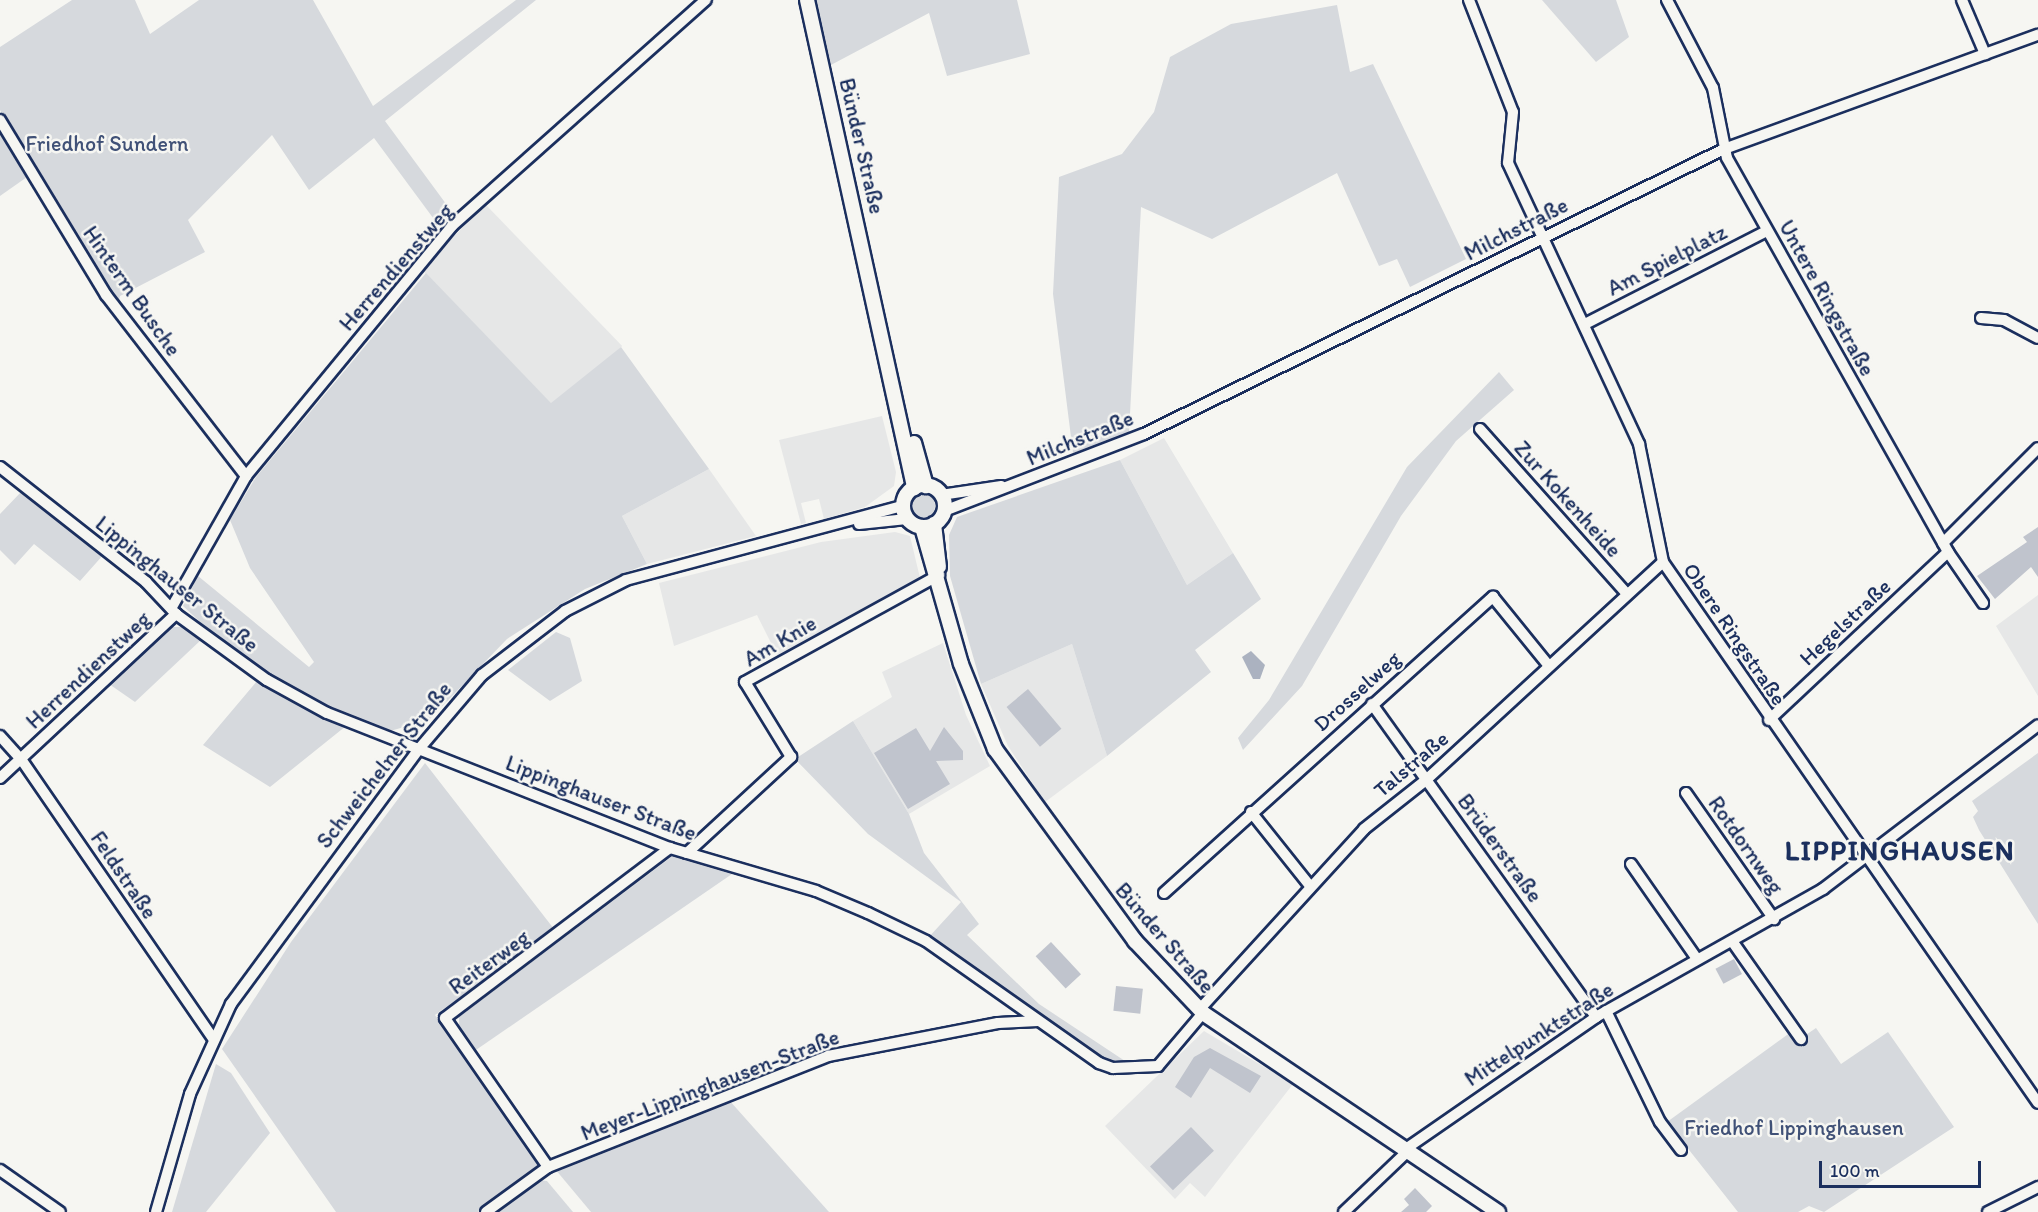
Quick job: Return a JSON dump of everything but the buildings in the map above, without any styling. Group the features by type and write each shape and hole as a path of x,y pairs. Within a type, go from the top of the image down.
{"main road":[{"name":"Bünder Straße","path":"807,0 920,487"},
{"path":"920,487 941,495 944,511 928,526 905,512 920,487"},
{"name":"Bünder Straße","path":"928,526 961,664 995,749 1129,933 1201,1012 1408,1149 1498,1212"}],"street":[{"name":"Herrendienstweg","path":"0,778 174,611 246,476 452,226 706,0"},
{"name":"Obere Ringstraße","path":"1469,0 1513,112 1508,163 1639,444 1664,562 1769,720 2038,1103"},
{"name":"Untere Ringstraße","path":"1667,0 1713,88 1724,149 1767,231 1946,547 1983,603"},
{"path":"1962,0 1985,54"},
{"name":"Milchstraße","path":"944,511 1022,483 1144,434 1724,149 2038,35"},
{"name":"Hinterm Busche","path":"0,120 106,295 246,476"},
{"name":"Am Spielplatz","path":"1585,324 1767,231"},
{"path":"1981,318 2004,320 2038,338"},
{"name":"Zur Kokenheide","path":"1480,429 1627,594"},
{"name":"Hegelstraße","path":"1769,720 1946,547 2038,448"},
{"name":"Lippinghauser Straße","path":"0,467 174,611 296,699 670,848 816,891 868,913 926,941 1099,1063 1131,1071 1164,1062 1201,1012"},
{"name":"Milchstraße","path":"941,495 1022,483"},
{"name":"Schweichelner Straße","path":"156,1212 174,1143 213,1038 254,967 419,748 465,693 506,655 598,593 656,570 820,529 905,512"},
{"name":"Talstraße","path":"1201,1012 1310,885 1364,829 1426,780 1664,562"},
{"name":"Am Knie","path":"687,853 791,757 745,682 939,575"},
{"name":"Drosselweg","path":"1164,893 1251,812 1493,597 1549,666"},
{"name":"Brüderstraße","path":"1372,704 1601,1014 1660,1122 1681,1150"},
{"name":"Mittelpunktstraße","path":"1344,1212 1408,1149 1601,1014 1697,959 1774,919 1866,857 2038,725"},
{"name":"Feldstraße","path":"0,736 21,759 213,1038"},
{"name":"Rotdornweg","path":"1686,793 1774,919"},
{"path":"1251,812 1310,885"},
{"name":"Reiterweg","path":"548,1167 445,1018 670,848"},
{"path":"1631,864 1697,959"},
{"path":"1732,941 1801,1039"},
{"path":"998,1023 1007,1014 1009,1001"},
{"name":"Meyer-Lippinghausen-Straße","path":"486,1212 548,1167 828,1056 998,1023 1038,1021"},
{"path":"0,1170 60,1212"},
{"path":"1988,1212 2038,1187"}],"shaded area":[{"path":"486,205 622,346 557,409 421,268"},
{"path":"882,416 896,472 894,486 865,507 824,519 819,499 801,503 806,523 801,524 779,440"},
{"path":"1164,438 1233,553 1187,585 1120,460"},
{"path":"709,469 756,536 647,564 622,516"},
{"path":"895,532 910,536 920,578 785,654 778,657 757,615 674,646 659,583 821,542"},
{"path":"2038,595 2038,696 1996,626"},
{"path":"943,643 966,715 990,766 909,814 853,721 892,697 882,672"},
{"path":"1072,644 1107,756 1045,802 1008,746 981,684"},
{"path":"1251,651 1265,665 1260,679 1253,679 1242,657"},
{"path":"1204,1031 1293,1084 1205,1197 1190,1183 1175,1199 1105,1126"}],"green space":[{"name":"Friedhof Sundern","path":"72,0 135,0 150,34 199,0 313,0 373,106 516,0 536,0 385,121 452,212 439,226 374,138 309,190 272,135 188,220 205,252 120,296 118,304 0,110 0,47"},
{"path":"814,0 1017,0 1030,54 947,76 929,13 829,66"},
{"path":"1542,0 1616,0 1629,37 1596,62"},
{"path":"1337,5 1350,72 1373,64 1466,259 1410,287 1397,259 1379,266 1337,173 1212,239 1141,207 1129,433 1073,453 1053,294 1059,177 1122,154 1154,112 1170,57 1231,24"},
{"path":"0,132 27,177 0,196"},
{"path":"426,273 551,403 621,347 709,469 622,516 647,564 585,589 507,639 429,720 390,731 300,695 223,643 183,606 198,576 309,667 314,662 250,568 230,520 256,477"},
{"path":"1499,372 1514,390 1456,441 1401,516 1302,686 1243,750 1238,738 1269,700 1407,467"},
{"path":"1120,460 1187,585 1233,553 1261,599 1195,650 1211,672 1107,756 1072,644 981,684 950,576 949,535 957,517"},
{"path":"22,491 104,554 80,581 34,544 15,565 0,550 0,514"},
{"path":"923,494 932,497 935,506 932,515 923,518 914,515 911,506 914,497"},
{"path":"169,627 186,627 202,639 135,702 109,684"},
{"path":"556,632 570,638 582,681 550,701 508,670"},
{"path":"257,681 321,718 346,726 270,787 203,745"},
{"path":"853,721 909,814 924,853 979,924 967,935 1039,1004 1131,1065 1097,1057 928,938 961,902 868,834 795,759"},
{"path":"2038,753 2038,924 1979,830 1973,817 1978,811 1972,801"},
{"path":"425,763 554,929 435,1015 539,1165 478,1212 336,1212 222,1049 291,942"},
{"path":"674,855 732,874 473,1052 459,1030 459,1017"},
{"name":"Friedhof Lippinghausen","path":"1816,1028 1841,1064 1888,1032 1954,1127 1824,1212 1809,1206 1798,1212 1738,1212 1667,1122 1791,1032 1797,1041"},
{"path":"216,1064 231,1073 270,1133 206,1212 172,1212"},
{"path":"729,1100 829,1212 591,1212 555,1169"},
{"path":"539,1180 547,1181 573,1212 494,1212"}],"district":[{"name":"LIPPINGHAUSEN","path":"1900,850"}]}
